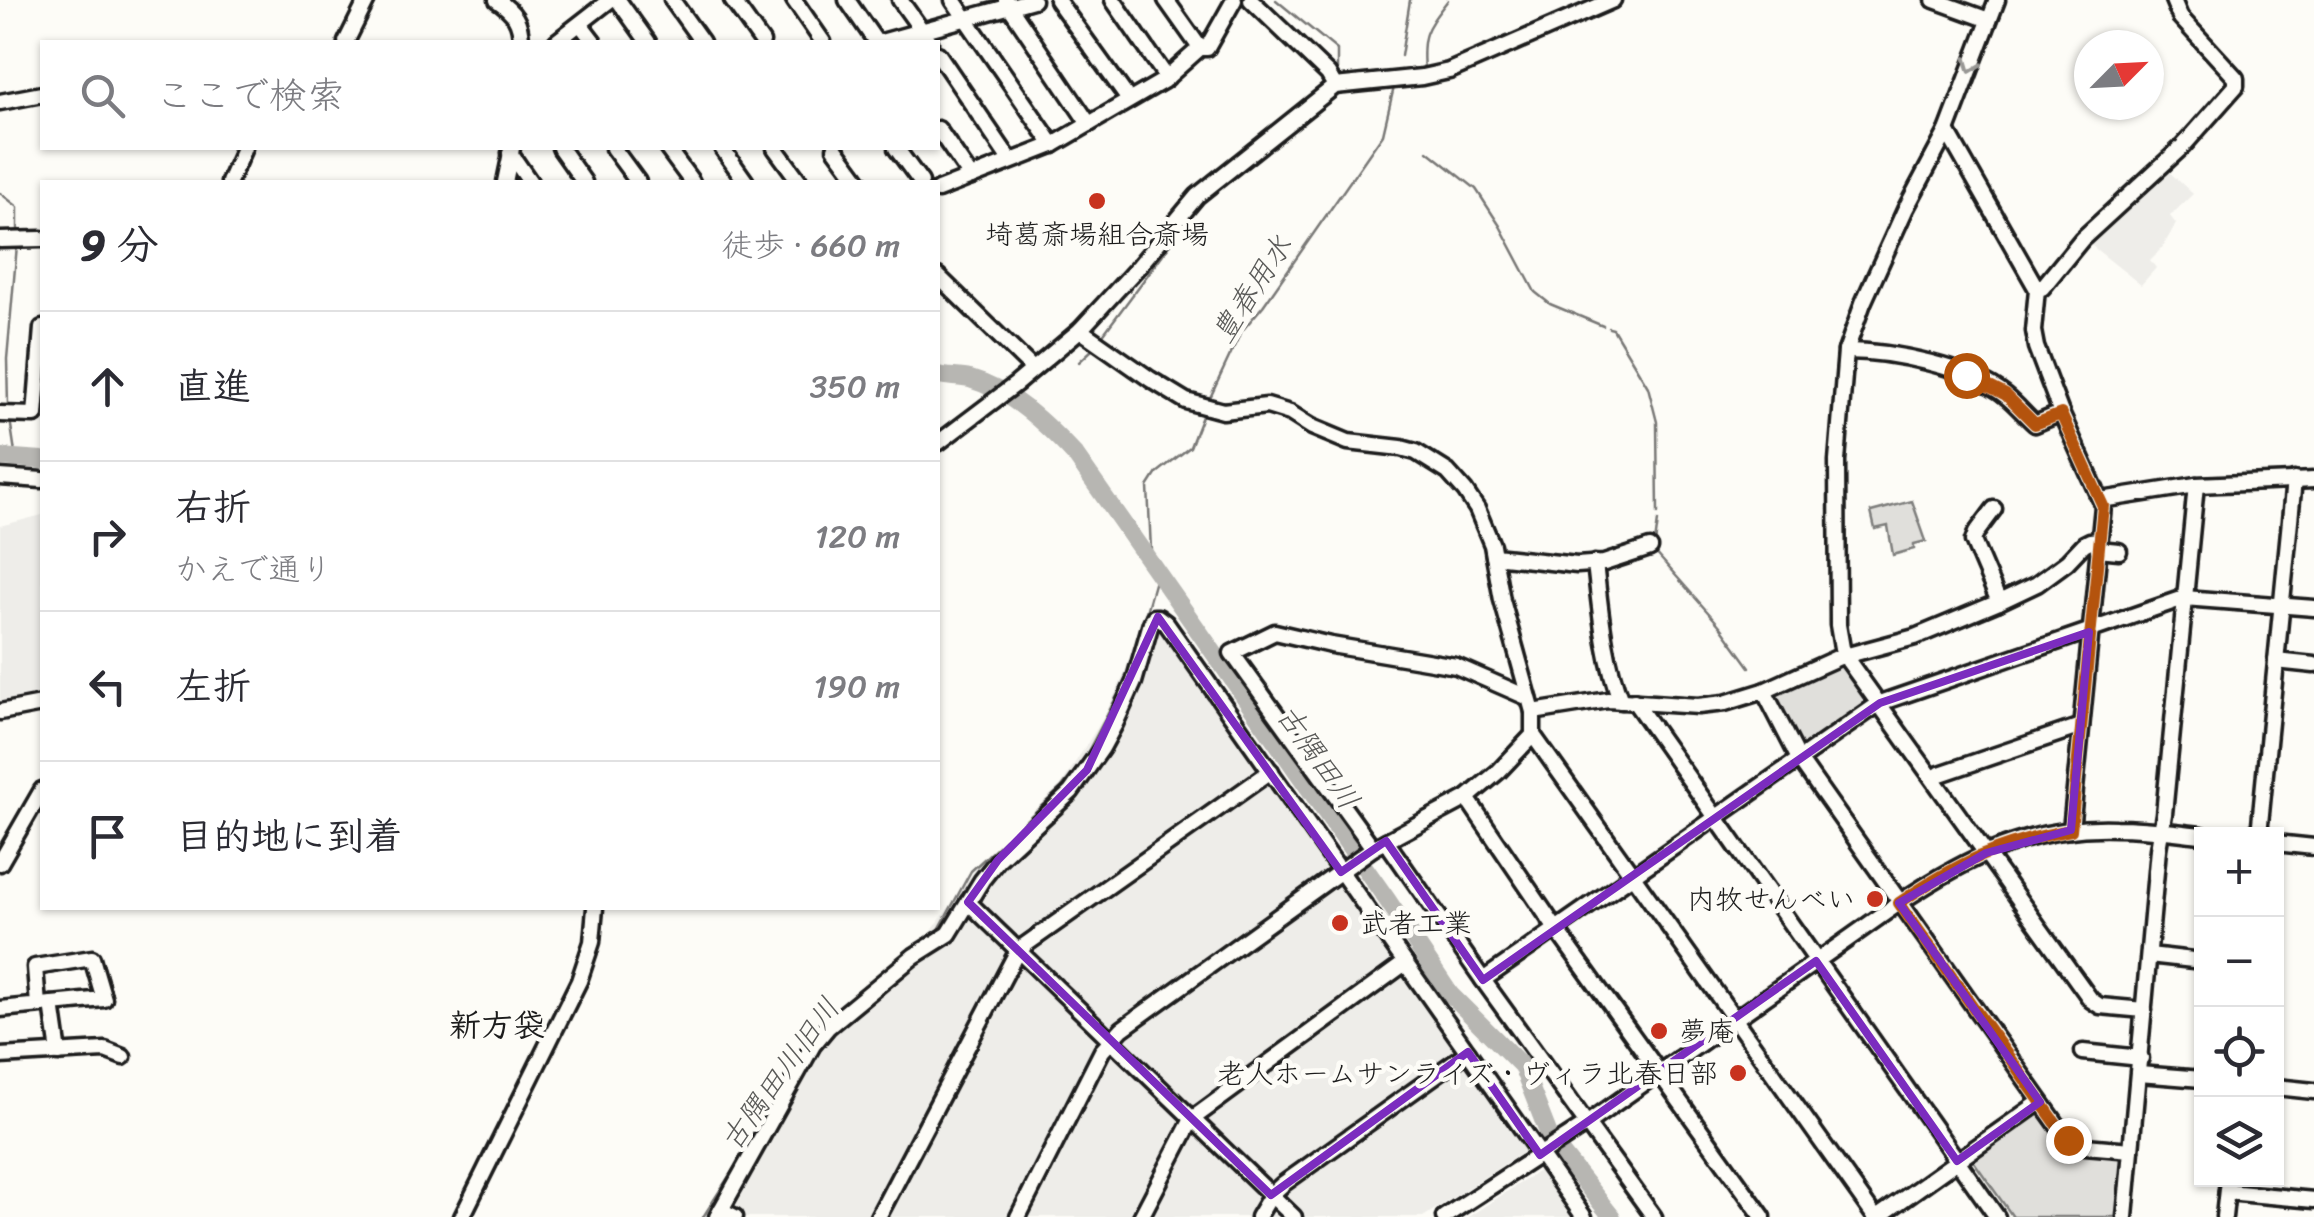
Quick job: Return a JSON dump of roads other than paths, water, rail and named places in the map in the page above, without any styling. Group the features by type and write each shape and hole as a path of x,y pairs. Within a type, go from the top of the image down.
{"street":[{"path":"347,40 368,0"},
{"path":"497,0 517,18 521,40"},
{"path":"559,40 610,0"},
{"path":"618,0 647,40"},
{"path":"672,0 701,40"},
{"path":"732,0 761,40"},
{"path":"794,0 823,40"},
{"path":"847,0 877,40"},
{"path":"900,0 926,37"},
{"path":"953,0 1053,145"},
{"path":"898,40 926,37 1008,3 1033,0"},
{"path":"1057,0 1129,100"},
{"path":"1113,0 1167,78"},
{"path":"1166,0 1200,48"},
{"path":"940,189 1053,145 1167,78 1200,48 1206,48 1234,0"},
{"path":"1251,0 1328,74 1335,86"},
{"path":"940,442 1080,330 1196,196 1335,86 1450,71 1613,0"},
{"path":"1934,0 1989,20"},
{"path":"1997,0 1947,132 1891,241 1846,351 1837,460 1838,624 1845,655 2095,1004 2144,1010"},
{"path":"2037,288 2042,288 2082,239 2182,146 2236,86 2236,78 2180,17 2172,0"},
{"path":"1008,3 1090,124"},
{"path":"581,25 592,40"},
{"path":"940,57 1010,160"},
{"path":"0,102 40,94"},
{"path":"940,132 971,177"},
{"path":"1947,132 2037,288 2032,330 2036,348 2061,414 2102,500 2071,830"},
{"path":"231,180 243,150"},
{"path":"504,180 511,150"},
{"path":"511,150 529,180"},
{"path":"561,150 583,180"},
{"path":"615,150 637,180"},
{"path":"669,150 691,180"},
{"path":"723,150 745,180"},
{"path":"776,150 799,180"},
{"path":"837,150 858,180"},
{"path":"897,150 920,180"},
{"path":"0,240 40,239"},
{"path":"940,278 1033,370"},
{"path":"1080,330 1186,401 1223,411 1267,406 1348,442 1401,448 1433,460 1466,490 1486,529 1494,556 1531,705 1532,736 1877,1217 2040,1102"},
{"path":"1846,351 1889,353 1966,375 2006,395 2035,424 2061,414"},
{"path":"0,414 35,415 40,353"},
{"path":"0,477 40,480"},
{"path":"2261,827 2294,480"},
{"path":"2102,500 2196,485 2314,480"},
{"path":"2125,1217 2196,485"},
{"path":"1994,508 1974,541 1999,602"},
{"path":"1654,1217 1483,980 1232,653 1275,632 1456,666 1531,705 1627,701 1725,704 1845,655 1914,637 1999,602 2037,584 2090,541 2119,550"},
{"path":"1494,556 1577,566 1650,548"},
{"path":"1595,564 1611,671 1627,701 1716,818 1997,1217"},
{"path":"1483,980 1880,703 2184,598 2314,608"},
{"path":"725,1215 813,1045 828,1026 914,956 949,934 998,860 1072,792 1102,748 1134,682 1154,618 1158,616 1345,869 1405,963 1544,1153 1584,1217"},
{"path":"2276,661 2314,665"},
{"path":"1764,691 1799,759 2074,1145 2131,1150"},
{"path":"0,712 40,704"},
{"path":"1934,778 2082,726"},
{"path":"1018,1217 1110,1039 1379,845 1467,798 1532,736"},
{"path":"878,1217 1018,950 1270,770"},
{"path":"0,863 40,793"},
{"path":"1467,798 1556,929 1764,1217"},
{"path":"1444,1217 1544,1153 1957,866 2027,839 2071,830 2114,828 2194,834"},
{"path":"2284,844 2314,847"},
{"path":"968,902 1294,1217"},
{"path":"462,1217 578,981 592,942 595,910"},
{"path":"2149,956 2194,960"},
{"path":"0,1008 46,1004 104,999 92,958 35,967 46,1004 59,1053"},
{"path":"1141,1217 1192,1119 1405,963"},
{"path":"0,1056 105,1050 123,1058"},
{"path":"1258,1217 1271,1194 1468,1052"},
{"path":"2083,1052 2194,1077"},
{"path":"2284,1088 2314,1092"},
{"path":"2224,1217 2228,1187"},
{"path":"2234,1187 2314,1200"}],"waterway":[{"name":"豊春用水","path":"1276,0 1337,50 1337,74"},
{"name":"豊春用水","path":"1401,56 1410,0"},
{"path":"1424,70 1427,32 1448,0"},
{"name":"豊春用水","path":"1209,400 1241,332 1383,134 1394,87"},
{"path":"1428,151 1476,189 1535,292 1550,304 1603,326"},
{"name":"豊春用水","path":"1102,336 1212,192"},
{"path":"0,193 18,207 18,232"},
{"path":"8,406 7,359 17,245"},
{"path":"1609,328 1648,387 1657,422 1658,514"},
{"name":"豊春用水","path":"1079,362 1093,349"},
{"name":"古隅田川","path":"940,375 985,384 1014,400 1075,455 1450,994 1522,1066 1551,1140 1612,1217"},
{"name":"古隅田川旧川","path":"936,935 971,871 1061,788 1084,759 1128,675 1157,573 1151,550 1148,487 1157,473 1190,447 1204,411"},
{"path":"10,419 16,459"},
{"name":"古隅田川","path":"0,457 40,460"},
{"path":"1655,544 1658,521"},
{"path":"1655,552 1721,627 1750,667"},
{"name":"古隅田川旧川","path":"703,1217 752,1140"}],"place":[{"name":"埼葛斎場組合斎場","path":"1097,201"},
{"name":"内牧せんべい","path":"1875,899"},
{"name":"武者工業","path":"1340,923"},
{"name":"夢庵","path":"1659,1031"},
{"name":"老人ホームサンライズ・ヴィラ北春日部","path":"1738,1073"}],"district":[{"name":"新方袋","path":"497,1025"}]}
